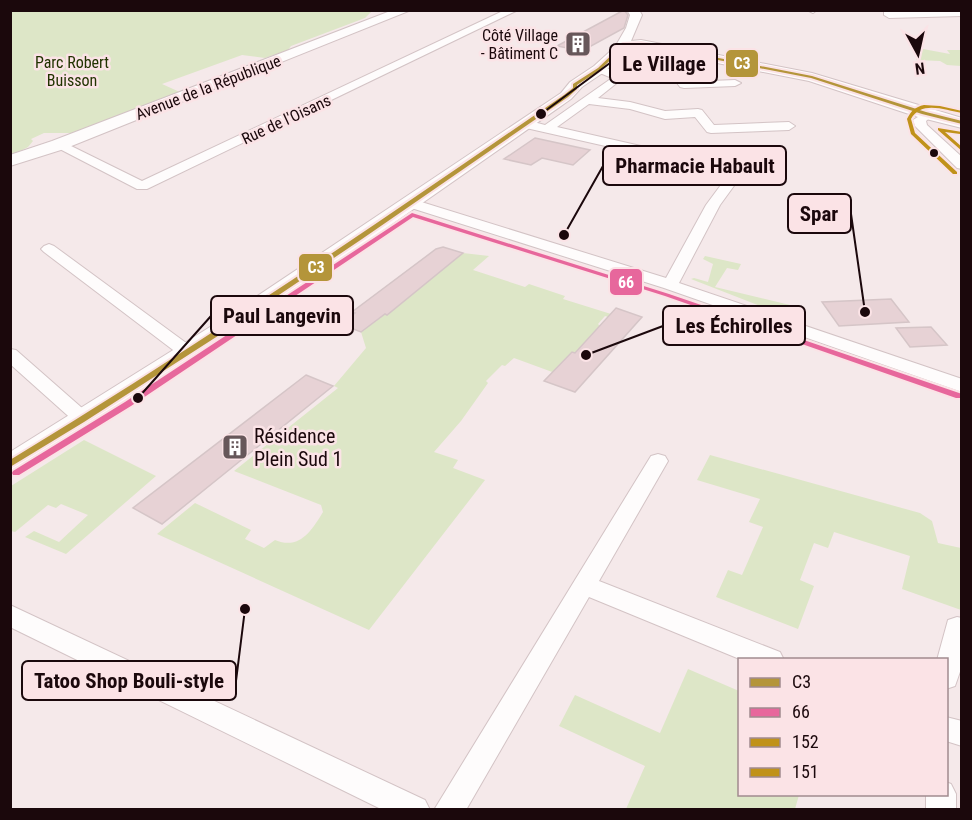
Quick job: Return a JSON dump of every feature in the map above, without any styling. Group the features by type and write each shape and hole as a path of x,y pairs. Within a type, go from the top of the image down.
{"street":[{"name":"Avenue de la République","path":"10,160 58,145 405,10"},
{"name":"Rue de l'Oisans","path":"58,145 142,186 514,10"},
{"path":"633,10 636,15 630,38 641,49"},
{"path":"889,10 889,15 962,13"},
{"path":"607,72 620,47 631,34"},
{"path":"620,47 622,51 641,49 700,56 813,77 926,116 962,123"},
{"path":"547,129 585,86 607,72 619,59 641,49"},
{"path":"607,72 674,72 684,85 735,83"},
{"path":"10,464 187,352 526,124 580,94 666,115 698,113 711,129 789,126"},
{"path":"926,116 920,120 921,126 962,165"},
{"path":"526,124 737,172 713,205 670,285"},
{"path":"410,203 670,285 962,386"},
{"path":"49,249 187,352"},
{"path":"10,354 83,419"},
{"path":"449,810 658,461"},
{"path":"585,585 766,658"},
{"path":"10,615 415,810"},
{"path":"948,669 957,627"}],"green space":[{"name":"Parc Robert Buisson","path":"10,11 372,11 365,18 265,58 242,55 162,84 182,93 81,133 44,133 31,139 33,141 28,147 11,156"},
{"path":"923,49 950,54 947,50 961,50 961,66 947,65 940,61 916,60"},
{"path":"463,253 489,256 473,270 525,287 529,284 565,296 563,299 611,314 608,317 605,316 598,324 600,326 575,353 572,352 555,373 514,358 505,366 502,365 486,381 488,383 461,421 434,452 458,460 453,468 485,480 369,630 157,534 195,503 251,530 245,539 264,548 275,540 291,543 304,537 323,512 321,505 234,471 338,388 334,386 366,348 361,332 388,314"},
{"path":"705,256 741,264 738,270 727,268 715,287 790,305 799,312 799,315 791,318 691,279 708,282 713,264 703,259"},
{"path":"84,440 156,476 66,554 25,537 34,531 59,542 88,515 61,504 56,508 48,505 15,532 11,531 11,486"},
{"path":"710,455 920,513 932,521 938,543 961,548 961,610 902,589 910,556 834,532 828,548 814,543 800,580 814,586 798,629 716,597 728,570 742,575 763,527 749,522 760,499 697,480"},
{"path":"688,669 738,691 738,796 799,796 795,809 626,809 645,766 559,726 575,695 660,733"}],"building":[{"path":"624,10 628,15 624,28 582,51 557,46"},
{"path":"535,138 590,150 573,165 542,158 531,165 504,159"},
{"path":"443,247 463,253 387,315 385,314 361,332 340,324 355,313 352,312 436,249"},
{"path":"891,299 909,322 839,326 822,302"},
{"path":"616,308 642,317 575,392 544,381 572,352 575,353"},
{"path":"931,327 947,345 910,347 896,328"},
{"name":"Résidence Plein Sud 1","path":"306,375 333,386 162,524 133,508"}],"transit line":[{"name":"C3","path":"10,464 152,376 360,237 566,96 575,88 575,85 599,69 624,45 641,44 812,77 962,123"},
{"name":"152","path":"955,173 913,133 909,119 913,112 924,106 962,112"},
{"name":"151","path":"960,133 940,129 962,150"},
{"name":"66","path":"16,473 128,404 412,215 667,295 959,396"}],"place":[{"name":"Côté Village - Bâtiment C","path":"578,44"},
{"name":"Le Village","path":"541,114"},
{"name":"Pharmacie Habault","path":"564,235"},
{"name":"Spar","path":"865,312"},
{"name":"Les Échirolles","path":"586,355"},
{"name":"Paul Langevin","path":"138,398"},
{"name":"Résidence Plein Sud 1","path":"235,447"},
{"name":"Tatoo Shop Bouli-style","path":"245,609"}]}
